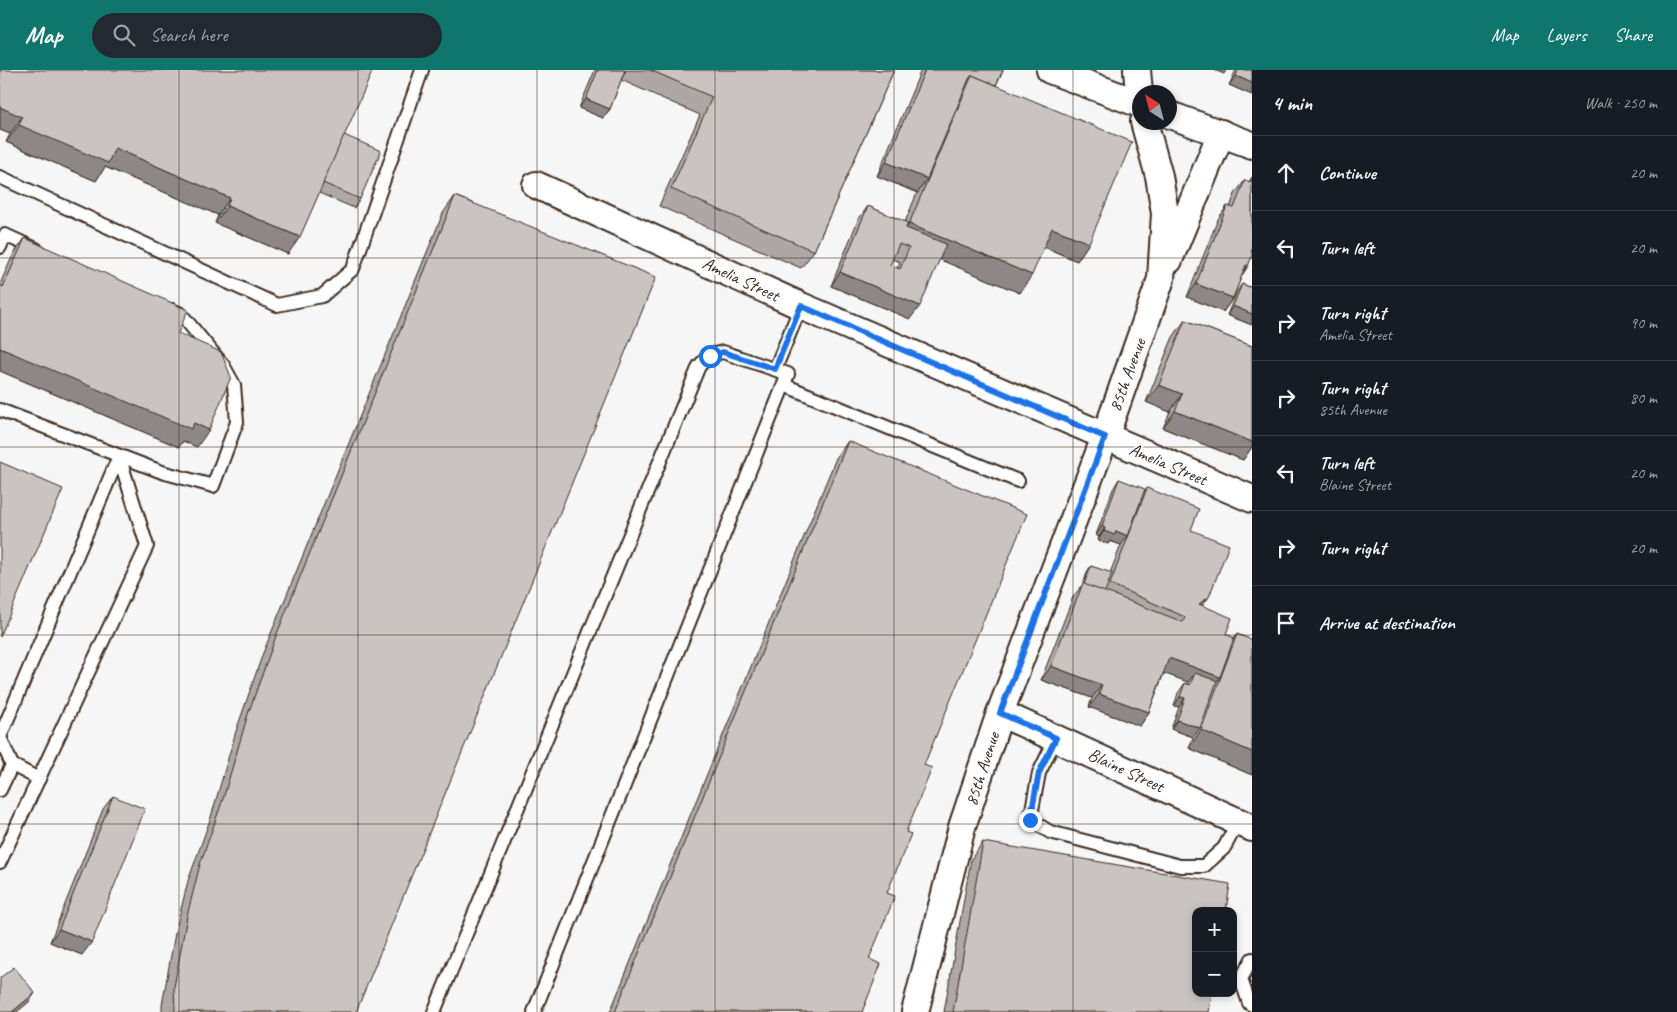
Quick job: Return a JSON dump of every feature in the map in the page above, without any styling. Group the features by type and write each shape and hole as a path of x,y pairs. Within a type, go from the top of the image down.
{"street":[{"path":"1050,70 1132,101"},
{"path":"1137,70 1138,85"},
{"path":"1177,117 1252,145"},
{"name":"85th Avenue","path":"1146,130 1159,176 1165,213 1161,279"},
{"name":"85th Avenue","path":"915,1012 962,827 1000,713 1105,437 1161,279 1221,133"},
{"name":"Amelia Street","path":"536,185 801,306 1252,499"},
{"name":"Blaine Street","path":"1000,713 1245,825"}],"lane":[{"path":"0,177 277,305 322,296 353,270 422,70"},
{"path":"0,247 5,235 49,255"},
{"path":"0,410 162,472 213,486 237,422 234,385 223,365 181,314 164,306"},
{"path":"775,369 801,306"},
{"path":"434,1012 699,366 710,356 723,352 788,374 534,1012"},
{"path":"784,385 1018,481"},
{"path":"39,779 12,765 0,737 119,456"},
{"path":"0,862 147,546 119,456"},
{"path":"1056,738 1039,773 1030,820 1050,832 1180,866 1204,866 1245,825"},
{"path":"0,790 12,765"},
{"path":"1252,959 1241,979 1249,1003 1252,1004"}],"building":[{"path":"0,70 373,70 300,237 227,206 230,198 115,148 108,163 19,125 22,117 0,107"},
{"path":"598,70 625,70 610,109 586,99"},
{"path":"650,70 894,70 814,251 671,189 712,97"},
{"path":"925,70 1003,70 996,85 972,75 969,79 927,179 886,162"},
{"path":"1238,70 1252,70 1252,83 1236,76"},
{"path":"972,75 1132,142 1089,243 1052,228 1032,275 909,224"},
{"path":"344,135 381,151 360,199 323,183"},
{"path":"1252,178 1252,256 1248,266 1246,265 1233,298 1196,284 1227,206 1234,208 1245,180 1250,182"},
{"path":"455,196 656,277 356,1012 175,1012 174,987 187,916 200,864 223,799 248,714 276,636"},
{"path":"868,206 908,223 906,228 946,244 920,306 840,272","holes":["899,244 909,248 900,269 890,265"]},
{"path":"25,238 188,310 178,333 221,352 231,377 209,430 194,423 191,429 0,348 0,285 3,287"},
{"path":"1242,284 1252,288 1252,314 1233,306"},
{"path":"1185,320 1252,346 1252,442 1175,411 1182,394 1159,385"},
{"path":"848,441 1027,514 924,765 932,768 906,832 911,834 887,893 895,896 869,959 881,964 862,1012 615,1012"},
{"path":"0,462 63,489 0,637"},
{"path":"1119,479 1145,489 1128,536 1116,531 1115,535 1104,531 1105,528 1102,526"},
{"path":"1147,488 1199,509 1191,530 1229,545 1209,597 1199,604 1232,618 1226,634 1234,638 1220,677 1169,658 1149,712 1099,694 1102,685 1051,666 1083,583 1183,622 1185,617 1110,584"},
{"path":"1091,566 1112,573 1105,592 1084,584"},
{"path":"1237,634 1252,640 1252,752 1201,730"},
{"path":"1195,673 1217,681 1200,728 1177,720 1185,698 1180,697 1185,683 1190,685"},
{"path":"113,796 145,809 92,942 59,929"},
{"path":"983,842 1230,884 1227,907 1192,907 1192,997 1211,997 1209,1012 953,1012"},
{"path":"14,967 35,993 12,1012 0,1012 0,978"}],"route":[{"path":"710,356 723,352 775,369 801,306 1105,437 1000,713 1056,738 1039,773 1030,820"}]}
